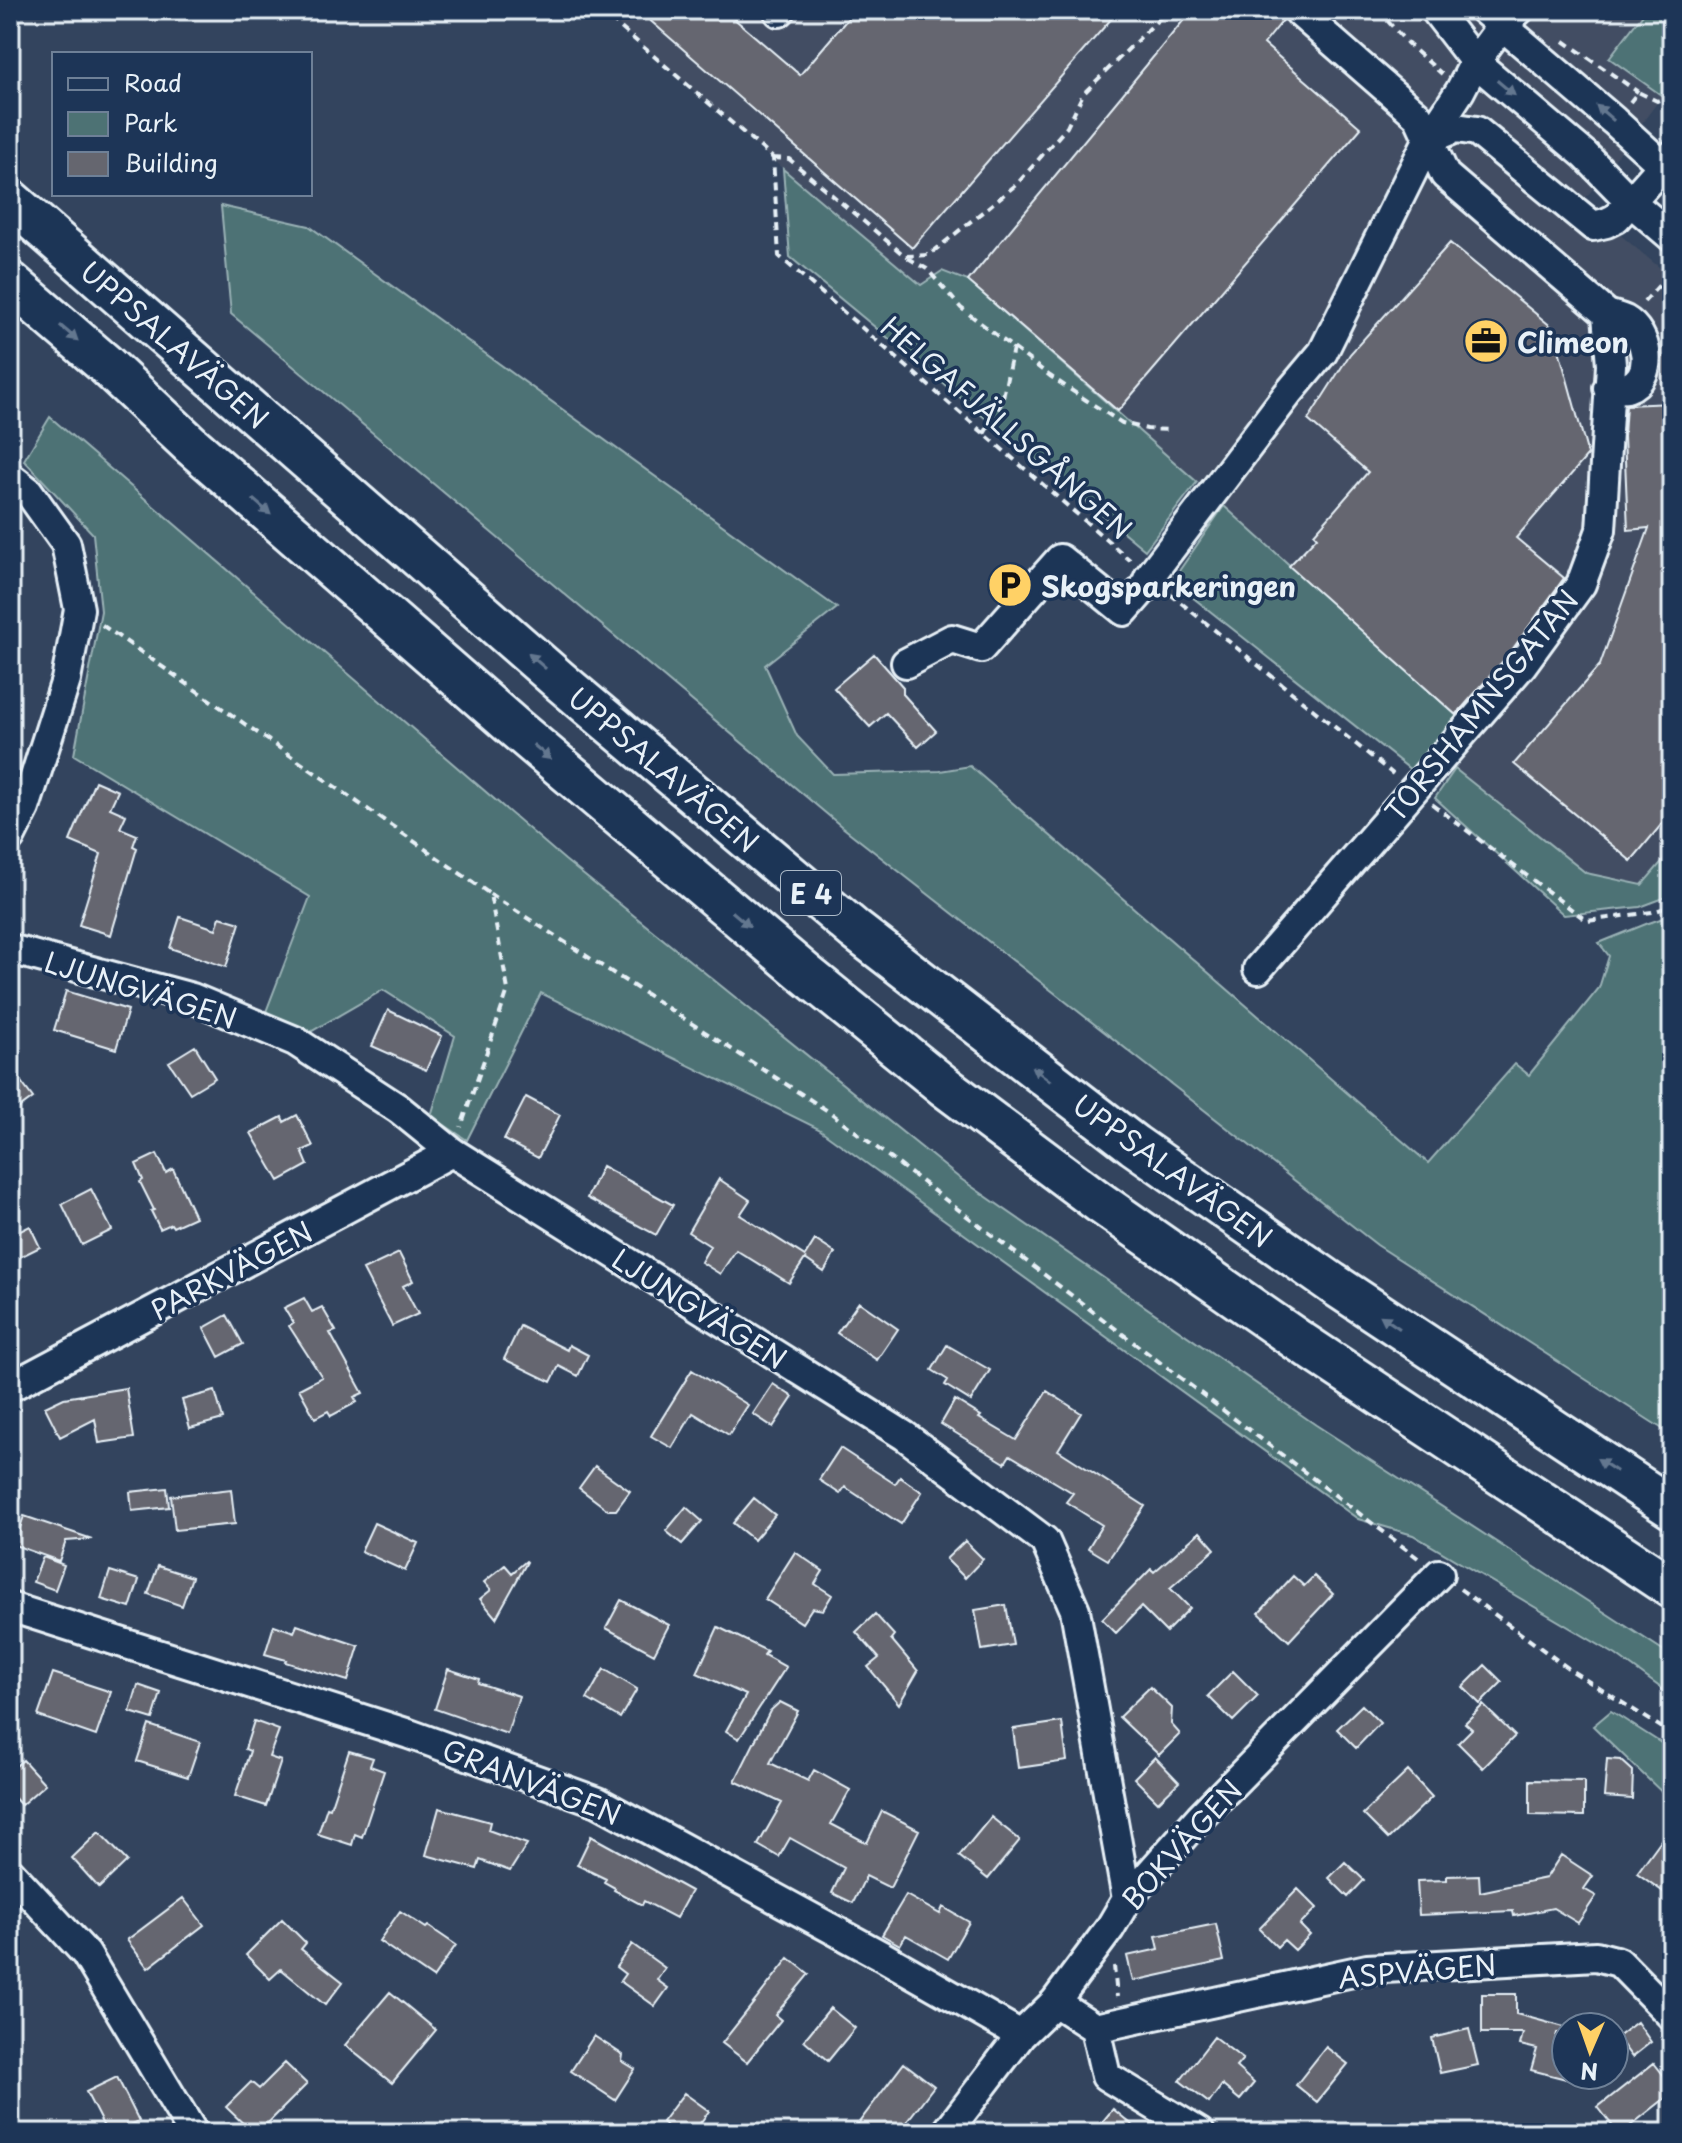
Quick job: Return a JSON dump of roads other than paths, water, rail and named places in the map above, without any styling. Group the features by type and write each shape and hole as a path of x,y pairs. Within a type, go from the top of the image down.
{"highway":[{"name":"UPPSALAVÄGEN","path":"10,200 561,682 867,940 1134,1145 1332,1283 1672,1508"},
{"name":"E 4","path":"10,282 527,739 944,1086 1099,1202 1296,1339 1672,1588"}],"street":[{"path":"1435,10 1475,62 1585,155 1631,202 1672,237"},
{"name":"TORSHAMNSGATAN","path":"1258,969 1522,665 1581,584 1601,530 1611,365 1607,314 1445,175 1418,116 1300,13"},
{"path":"906,663 952,639 981,648 1060,559 1124,611 1323,352 1428,140 1506,14 1669,165 1616,218 1593,226 1477,131 1456,128 1428,140"},
{"path":"10,477 28,491 66,544 79,609 66,680 25,808 10,838"},
{"name":"LJUNGVÄGEN","path":"10,949 192,998 295,1041 399,1109 452,1152 905,1436 1045,1541 1075,1610 1127,1899"},
{"name":"PARKVÄGEN","path":"10,1387 452,1152"},
{"name":"BOKVÄGEN","path":"946,2133 1021,2035 1055,2002 1110,1928 1127,1899 1200,1817 1439,1574"},
{"name":"GRANVÄGEN","path":"10,1607 409,1734 598,1802 1021,2035"},
{"path":"10,1872 86,1954 193,2133"},
{"name":"ASPVÄGEN","path":"1107,2025 1367,1969 1596,1956 1619,1962 1672,2016"},
{"path":"1055,2002 1107,2025 1106,2076 1200,2133"}],"place":[{"name":"Climeon","path":"1486,341"},
{"name":"Skogsparkeringen","path":"1010,585"}]}
